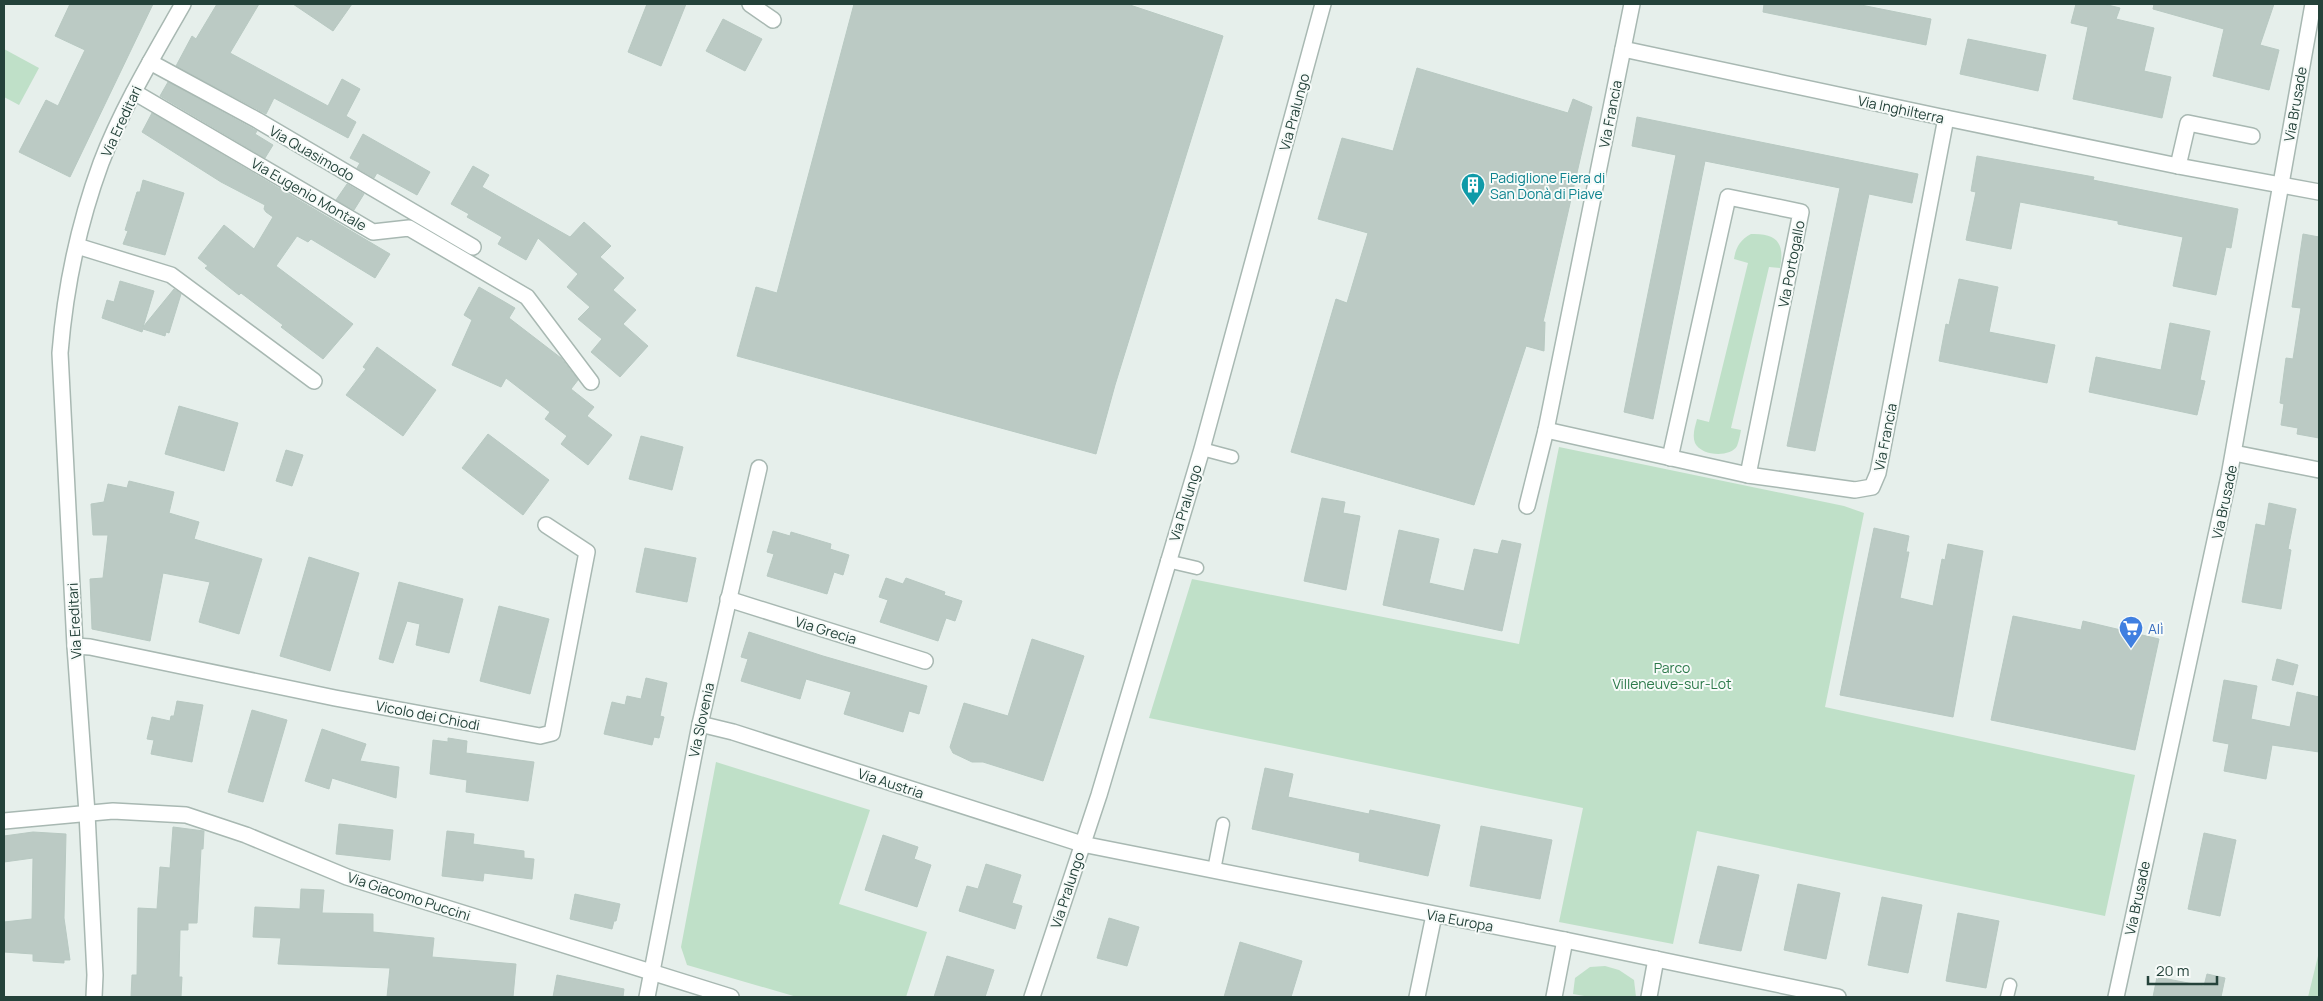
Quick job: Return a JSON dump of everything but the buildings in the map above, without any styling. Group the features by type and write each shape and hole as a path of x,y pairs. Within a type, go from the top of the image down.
{"street":[{"name":"Via Ereditari","path":"94,997 95,975 87,813 75,646 60,353 62,328 77,246 101,163 134,92 183,4"},
{"path":"750,4 774,20"},
{"name":"Via Pralungo","path":"1032,997 1099,795 1167,561 1202,449 1323,4"},
{"name":"Via Francia","path":"1527,506 1546,430 1632,4"},
{"name":"Via Brusade","path":"2116,997 2234,453 2313,4"},
{"name":"Via Inghilterra","path":"1623,49 2178,166 2319,192"},
{"name":"Via Quasimodo","path":"150,62 257,120 473,247"},
{"name":"Via Eugenio Montale","path":"134,92 373,232 409,228 527,297 591,382"},
{"name":"Via Francia","path":"1546,430 1748,475 1855,490 1872,487 1878,473 1946,118"},
{"path":"2178,166 2188,123 2252,136"},
{"name":"Via Portogallo","path":"1670,458 1728,197 1801,212 1748,475"},
{"path":"77,246 171,275 314,381"},
{"path":"2234,453 2319,470"},
{"name":"Via Slovenia","path":"648,997 700,724 759,468"},
{"name":"Vicolo dei Chiodi","path":"75,646 90,647 335,698 540,736 552,733 587,552 546,525"},
{"name":"Via Grecia","path":"728,599 924,661"},
{"name":"Via Austria","path":"700,724 733,732 1082,844"},
{"name":"Via Giacomo Puccini","path":"4,821 87,813 148,811 186,814 246,835 347,877 731,997"},
{"name":"Via Europa","path":"1082,844 1656,959 1780,991 1838,997"},
{"path":"1417,997 1434,914"},
{"path":"1554,997 1565,940"},
{"path":"1649,997 1656,959"}],"lane":[{"path":"1202,449 1232,457"},
{"path":"1167,561 1197,568"},
{"path":"1214,870 1222,824"}],"green space":[{"path":"4,49 39,68 19,105 4,97"},
{"path":"1751,234 1767,235 1777,241 1781,252 1780,268 1769,267 1731,428 1741,430 1737,446 1733,450 1722,454 1709,453 1703,451 1695,443 1695,428 1697,419 1709,422 1748,263 1734,259 1737,247 1741,241"},
{"name":"Parco Villeneuve-sur-Lot","path":"1559,447 1844,506 1864,513 1825,707 2135,775 2105,916 1697,831 1673,944 1559,922 1583,808 1149,718 1192,579 1519,644"},
{"path":"716,762 870,810 839,904 927,932 906,997 797,997 687,965 681,947"},
{"path":"2319,952 2319,997 2308,997"},
{"path":"1605,966 1619,970 1634,980 1636,997 1590,997 1573,994 1575,978 1590,967"}],"place":[{"name":"Padiglione Fiera di San Donà di Piave","path":"1473,206"},
{"name":"Alì","path":"2131,649"}]}
